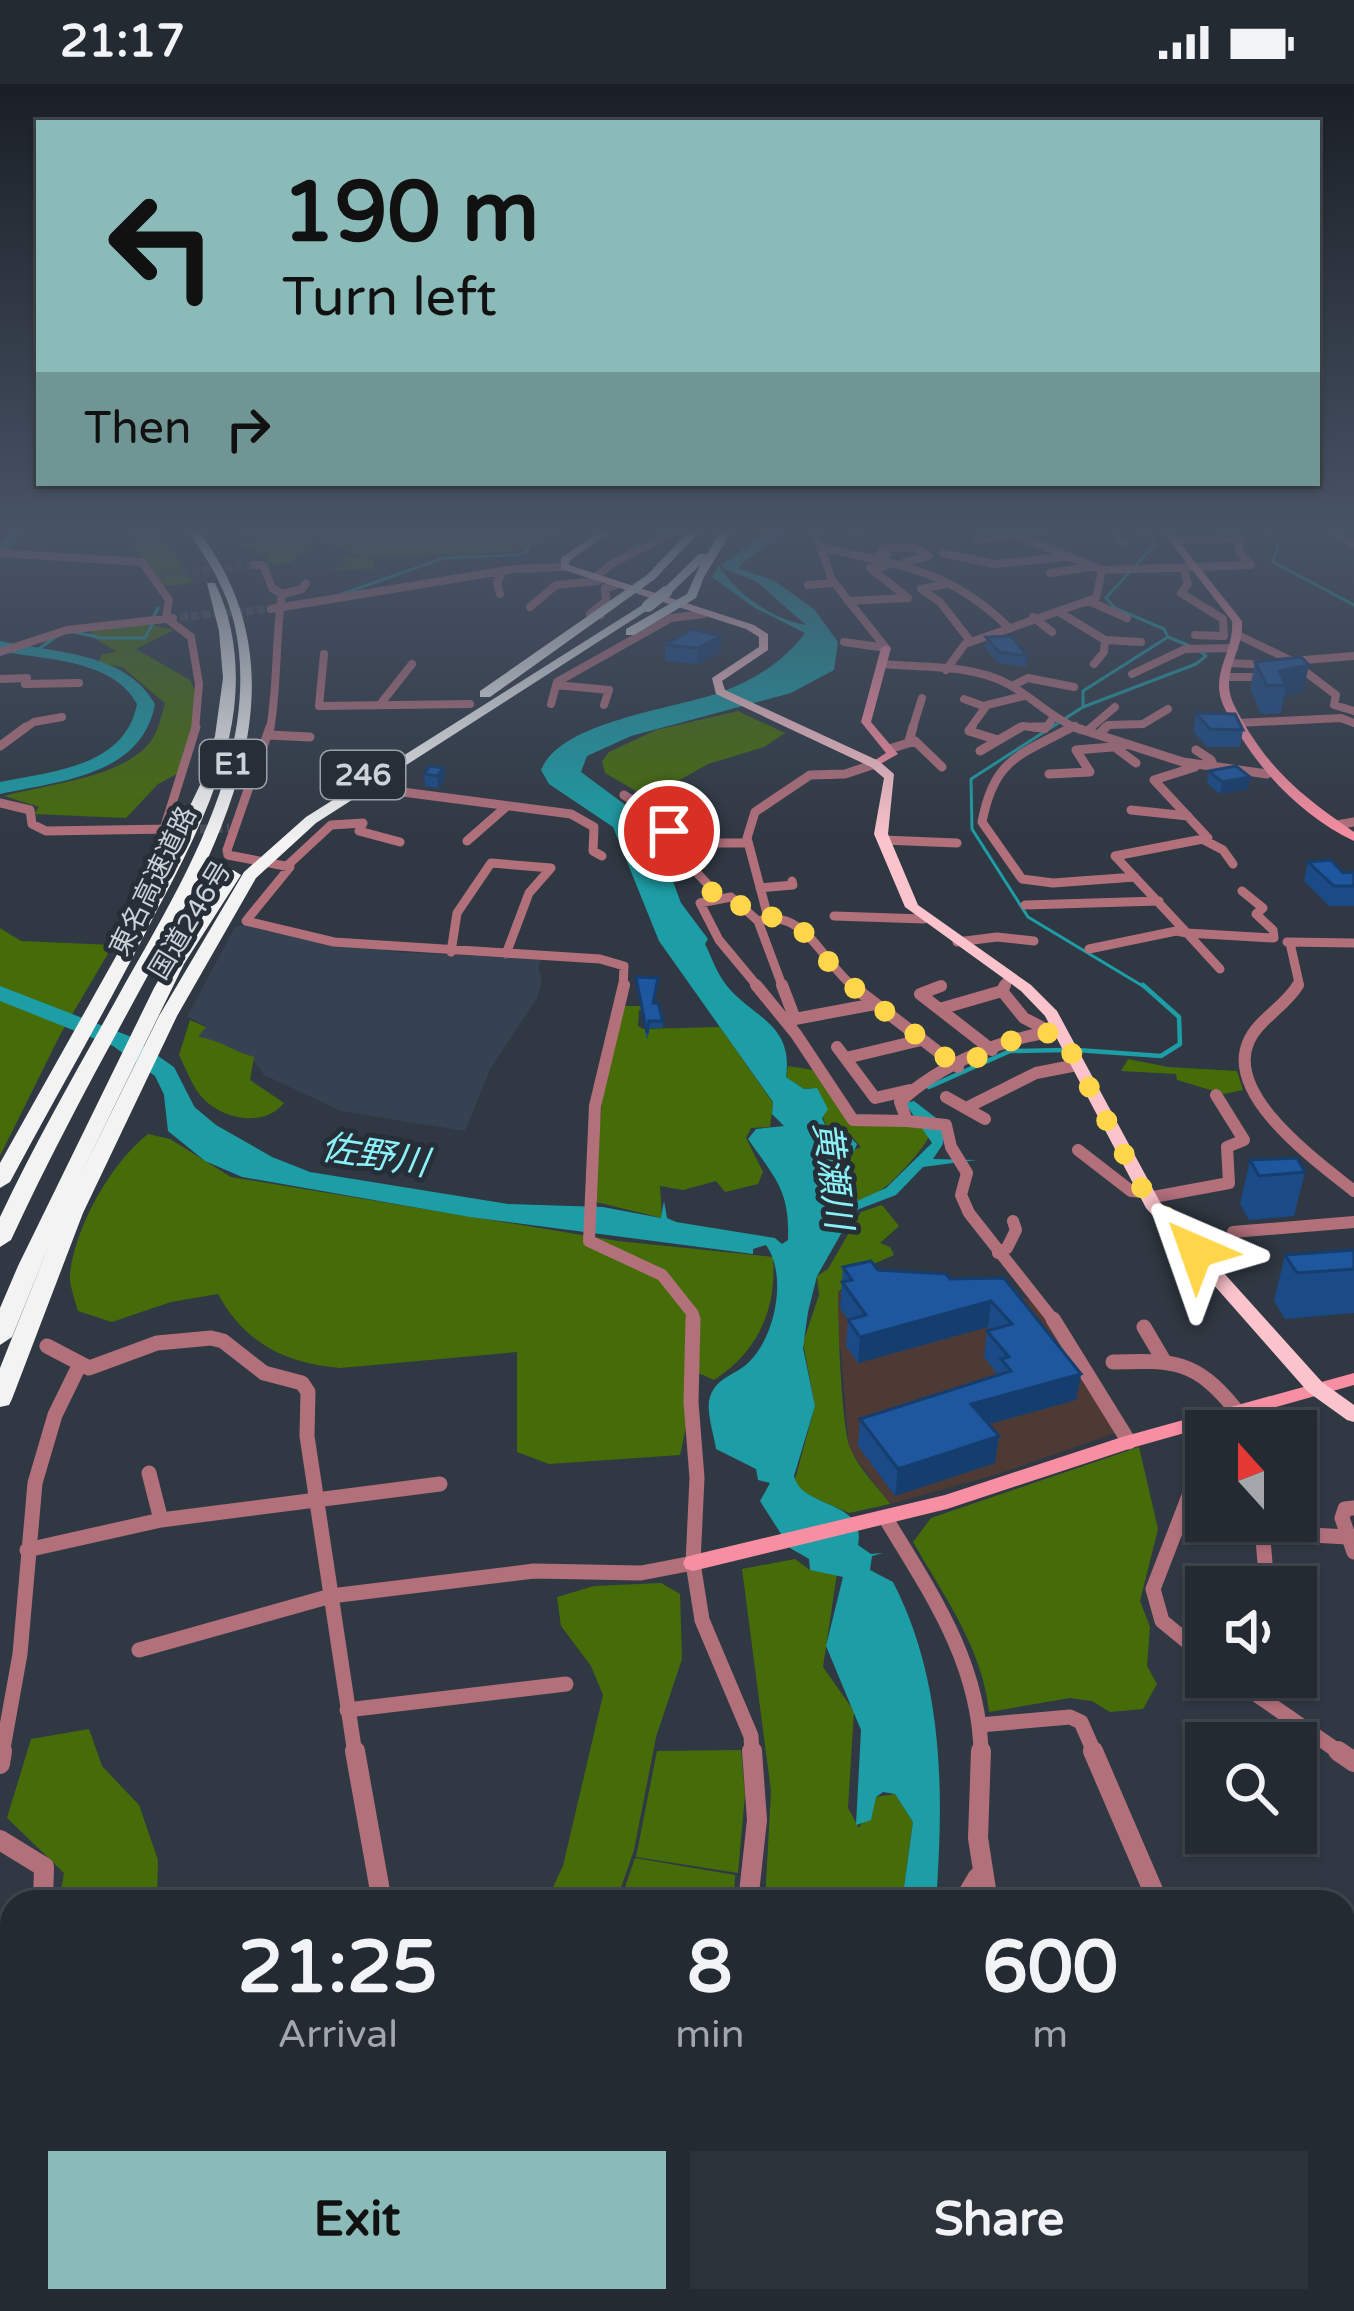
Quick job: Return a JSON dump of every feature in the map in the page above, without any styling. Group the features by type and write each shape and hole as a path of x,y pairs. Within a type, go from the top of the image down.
{"highway":[{"name":"東名高速道路","path":"0,1240 65,1110 204,797 227,711 230,668 225,633"},
{"name":"東名高速道路","path":"0,1182 44,1099 121,985 222,800 244,715 246,664 241,633"},
{"path":"424,738 575,633"},
{"name":"国道246号","path":"0,1337 160,1012 204,912 247,859 295,818 591,633"},
{"name":"国道246号","path":"160,1012 235,894 311,820 508,696 597,633"},
{"path":"508,696 629,633"},
{"name":"国道246号","path":"0,1399 96,1142"}],"main road":[{"path":"756,633 766,642 755,655 722,673 716,687 747,707 875,764 891,780 880,822 905,896 924,919 1006,984 1043,1004 1146,1195 1316,1387 1354,1415"},
{"path":"1235,633 1225,696 1267,774 1354,837"},
{"path":"875,764 889,758 889,749 866,722 886,648"},
{"path":"1236,1410 1354,1379"},
{"path":"693,1563 882,1519 1129,1442 1185,1430"}],"street":[{"path":"0,652 63,633"},
{"path":"0,803 30,810 32,824 46,831 169,829 194,736 199,684 191,637 186,633"},
{"path":"275,633 269,735 228,855 289,864"},
{"path":"550,704 554,685 645,633"},
{"path":"874,633 886,648"},
{"path":"964,633 971,642"},
{"path":"946,670 957,649 996,633"},
{"path":"1094,633 1105,640 1141,642"},
{"path":"1195,635 1224,633"},
{"path":"1094,664 1104,652 1105,640"},
{"path":"844,642 886,648"},
{"path":"1132,674 1185,649 1202,651 1236,642 1293,662 1305,676 1330,688 1336,695 1334,705 1354,711"},
{"path":"324,654 319,706 470,704"},
{"path":"1229,663 1354,656"},
{"path":"382,702 412,664"},
{"path":"884,664 946,670 1012,686 1064,721 1131,745 1195,767 1267,774"},
{"path":"1225,677 1305,676"},
{"path":"1012,686 1028,678 1074,687"},
{"path":"0,679 79,683"},
{"path":"554,685 609,690 604,705"},
{"path":"964,699 986,707 1024,696"},
{"path":"909,741 922,698"},
{"path":"986,707 969,730 998,740"},
{"path":"1088,730 1115,707"},
{"path":"1100,734 1111,724 1143,724 1168,709"},
{"path":"0,746 34,722 62,717"},
{"path":"1238,723 1341,718 1354,723"},
{"path":"980,751 1023,726 1045,729 1064,721"},
{"path":"1064,721 995,771 982,822 1022,880 1054,883 1135,877"},
{"path":"0,730 18,731"},
{"path":"269,735 310,737"},
{"path":"889,749 909,741"},
{"path":"909,741 942,767"},
{"path":"1049,774 1090,772 1076,749 1131,745"},
{"path":"1115,747 1136,763"},
{"path":"1196,750 1211,760 1216,771"},
{"path":"793,1024 763,919 748,843 755,812 804,777 851,773 875,764"},
{"path":"1195,767 1154,780 1206,833 1204,840"},
{"path":"364,787 571,814 594,827 593,851 602,856"},
{"path":"624,795 653,814 680,843 685,860 712,890 712,898"},
{"path":"467,841 507,806"},
{"path":"1131,810 1190,816"},
{"path":"1337,825 1354,822"},
{"path":"400,842 359,831 363,823 331,825 289,864 246,921 334,942 615,961 627,974 601,1058 592,1107 589,1234 594,1246 662,1275 693,1314 691,1402 697,1478 693,1563 702,1620 751,1736 757,1820 749,1890"},
{"path":"883,840 957,843"},
{"path":"1220,969 1116,854 1204,840 1223,850 1233,864"},
{"path":"680,843 748,843"},
{"path":"451,952 457,913 491,863 550,868 530,893 506,954"},
{"path":"760,888 793,885 792,881"},
{"path":"1242,891 1263,908 1256,914 1273,930 1274,938"},
{"path":"958,1067 844,980 796,923 763,919 731,897 700,904 719,940 793,1024 853,1120 946,1125 951,1147 968,1173 961,1195 998,1252 1034,1295 1129,1442"},
{"path":"1025,905 1159,901"},
{"path":"834,916 924,919"},
{"path":"1089,949 1176,931 1290,943 1354,943"},
{"path":"1094,934 1112,946"},
{"path":"957,942 997,937 1034,940"},
{"path":"1290,943 1299,983 1288,1004 1258,1026 1246,1046 1243,1065 1274,1120 1354,1192"},
{"path":"586,958 602,946"},
{"path":"943,1008 1006,984"},
{"path":"941,986 920,994 992,1050"},
{"path":"793,1024 875,1004"},
{"path":"921,1040 841,1052 875,1098 911,1089 992,1050 1054,1030"},
{"path":"966,1108 1036,1073 1077,1065"},
{"path":"908,1120 900,1102 911,1089"},
{"path":"1078,1150 1131,1191 1146,1195 1229,1184 1227,1148 1244,1140 1216,1095"},
{"path":"946,1096 985,1119"},
{"path":"998,1252 1006,1249 1016,1229 1013,1221"},
{"path":"1233,1232 1354,1222"},
{"path":"1015,1294 1034,1295"},
{"path":"1144,1327 1164,1360"},
{"path":"46,1346 79,1366 100,1367 157,1343 211,1338 223,1341 264,1373 302,1383 308,1392 307,1436 316,1502 380,1890"},
{"path":"1113,1362 1164,1360 1210,1373 1236,1410"},
{"path":"0,1764 20,1654 34,1483 55,1415 79,1366"},
{"path":"149,1473 161,1520"},
{"path":"27,1550 161,1520 440,1484"},
{"path":"1185,1507 1154,1589 1162,1621 1185,1640"},
{"path":"1266,1566 1263,1539 1270,1533 1351,1545 1342,1518 1345,1509 1354,1508"},
{"path":"882,1519 956,1638 971,1675 980,1725 978,1877 983,1890"},
{"path":"139,1650 331,1596 534,1571 641,1573 693,1563"},
{"path":"347,1709 566,1684"},
{"path":"1261,1698 1354,1762"},
{"path":"980,1725 1070,1717 1081,1722 1153,1890"},
{"path":"0,1840 44,1868 43,1890"},
{"path":"970,1890 978,1877"}],"shaded area":[{"path":"235,927 396,952 542,959 538,967 542,982 537,998 490,1069 465,1131 341,1111 264,1075 252,1058 214,1047 198,1036 206,1026 187,1017"},
{"path":"838,1292 1026,1298 1043,1311 1115,1433 998,1474 890,1504 849,1449 841,1350 835,1331"}],"green space":[{"path":"168,633 136,649 190,680 197,695 185,770 158,784 126,818 34,814 39,807 4,796 80,779 133,757 156,731 165,703 122,667 98,663 102,654 117,652 91,636"},
{"path":"738,711 785,733 764,747 708,764 648,798 605,773 602,761 609,752 656,730"},
{"path":"0,928 21,941 113,945 60,1035 0,1156"},
{"path":"624,1006 660,1006 639,1010 638,1026 643,1029 720,1027 773,1103 770,1127 751,1128 746,1138 763,1172 758,1184 725,1192 716,1181 683,1190 660,1186 662,1218 592,1201 603,1093"},
{"path":"190,1020 206,1027 198,1037 254,1057 250,1080 284,1103 252,1118 227,1114 205,1100 179,1055"},
{"path":"1128,1059 1237,1071 1243,1090 1224,1094 1177,1080 1176,1074 1121,1071"},
{"path":"788,1066 813,1070 847,1120 923,1127 929,1136 890,1182 846,1206 832,1222 817,1188 819,1166 861,1147 849,1133 827,1128 812,1088 804,1089 786,1077"},
{"path":"148,1134 170,1139 231,1177 618,1241 773,1257 768,1311 753,1342 729,1369 714,1380 689,1369 688,1418 680,1455 549,1464 517,1452 517,1352 340,1368 301,1361 268,1348 241,1326 218,1294 171,1302 112,1322 78,1311 70,1274 79,1236 109,1178"},
{"path":"882,1205 899,1226 880,1243 894,1255 869,1266 838,1292 848,1438 859,1464 890,1504 849,1513 801,1492 794,1483 815,1406 803,1343 819,1295 817,1276 828,1269 861,1212"},
{"path":"1139,1447 1158,1529 1140,1601 1150,1627 1147,1666 1157,1684 1143,1709 1110,1712 1092,1701 1070,1698 989,1712 970,1645 913,1542 931,1518"},
{"path":"795,1559 810,1570 837,1573 823,1667 854,1711 848,1808 859,1828 875,1797 895,1794 913,1822 904,1890 766,1890 771,1791 742,1569"},
{"path":"661,1583 680,1594 682,1659 656,1737 634,1850 620,1890 552,1890 563,1866 603,1695 591,1666 561,1626 557,1597 594,1586"},
{"path":"89,1729 102,1766 139,1805 158,1860 157,1890 61,1890 64,1873 7,1818 31,1739"},
{"path":"741,1750 745,1795 738,1873 636,1857 657,1751"},
{"path":"635,1858 735,1875 734,1890 624,1890"}],"water":[{"path":"805,633 831,633 838,642 834,670 791,693 631,736 587,756 581,772 639,815 669,849 671,876 681,903 708,939 705,944 723,981 777,1033 787,1059 786,1077 804,1089 817,1088 828,1109 822,1118 827,1129 846,1133 857,1144 853,1154 819,1166 814,1176 831,1223 846,1206 886,1188 932,1143 905,1103 914,1101 944,1124 943,1144 933,1159 976,1160 923,1167 896,1195 854,1211 817,1276 808,1312 803,1348 815,1406 794,1476 808,1494 853,1519 858,1545 871,1554 883,1553 872,1556 870,1570 893,1582 910,1620 937,1738 937,1890 904,1890 913,1822 895,1794 883,1792 876,1797 871,1820 856,1825 861,1730 826,1646 843,1577 810,1570 809,1559 790,1548 760,1501 770,1483 758,1480 756,1469 716,1449 709,1412 712,1393 758,1351 776,1306 776,1273 766,1245 753,1249 753,1254 470,1217 242,1177 205,1161 168,1131 162,1078 173,1074 192,1105 216,1125 310,1172 508,1204 603,1207 661,1218 664,1201 667,1218 676,1222 775,1238 782,1244 788,1240 783,1196 748,1139 756,1129 784,1126 772,1114 773,1102 659,941 613,827 549,784 541,770 553,753 596,728 736,686 769,668"}],"building":[{"path":"685,633 721,636 698,648 665,645"},
{"path":"1011,636 1027,656 999,652 986,637"},
{"path":"1301,657 1309,665 1279,671 1286,685 1267,686 1255,662"},
{"path":"1196,713 1235,714 1243,730 1210,729"},
{"path":"430,766 444,768 437,776 424,774"},
{"path":"1236,766 1250,777 1222,782 1209,771"},
{"path":"1331,860 1343,873 1354,872 1354,886 1334,886 1308,862"},
{"path":"636,977 658,978 653,1003 658,1003 663,1021 649,1021 647,1033"},
{"path":"1297,1158 1305,1172 1259,1176 1250,1160"},
{"path":"1354,1250 1354,1269 1297,1273 1285,1255"},
{"path":"871,1261 878,1270 946,1274 950,1279 1004,1278 1081,1374 971,1404 999,1436 898,1469 860,1419 1011,1371 1001,1359 1009,1357 987,1331 1012,1324 991,1301 860,1337 848,1320 866,1315 842,1282 852,1280 843,1267"}],"waterway":[{"path":"78,633 102,638 145,638 148,633"},
{"path":"1166,633 1168,637"},
{"path":"33,653 57,636"},
{"path":"1083,707 1083,691 1168,637"},
{"path":"1168,637 1190,646"},
{"name":"佐野川","path":"0,646 105,668 138,689 146,704 137,735 106,759 0,788"},
{"path":"1083,707 1196,664 1206,656 1200,651"},
{"path":"1083,707 971,779 972,829 1028,917 1146,988"},
{"path":"1077,1050 1161,1056 1180,1044 1179,1017 1143,985"},
{"name":"佐野川","path":"0,993 121,1041 165,1072 182,1108"},
{"path":"929,1087 1010,1051 1066,1050"}],"tunnel":[{"path":"173,830 229,828"}],"route":[{"path":"669,831 680,843 685,860 712,890 712,898 731,897 758,921 775,916 796,923 844,980 958,1067 1017,1038 1060,1031 1144,1192 1196,1251"}],"water label":[{"name":"黄瀬川","path":"834,1175"}]}
